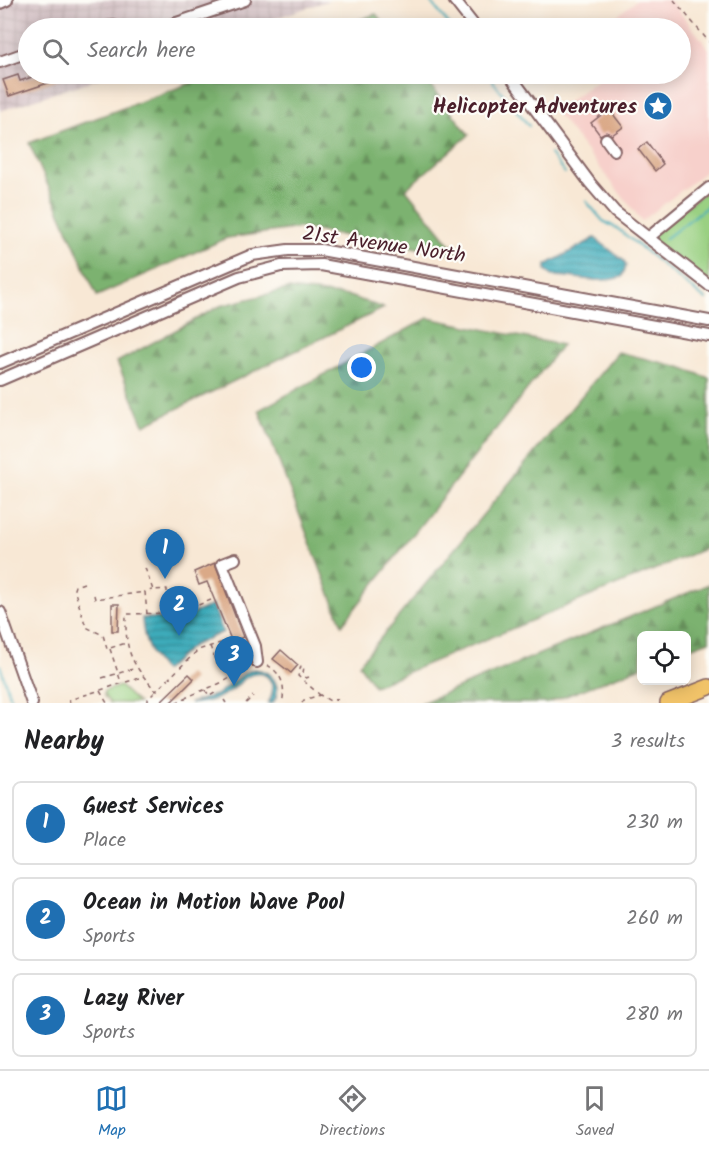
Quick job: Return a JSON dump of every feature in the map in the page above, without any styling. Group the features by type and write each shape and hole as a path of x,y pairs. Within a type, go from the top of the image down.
{"highway":[{"path":"668,703 709,687"}],"street":[{"path":"0,3 8,0"},
{"path":"192,18 245,0"},
{"path":"454,0 468,18"},
{"path":"0,63 18,56"},
{"path":"516,84 590,183 615,212 709,285"},
{"path":"606,139 614,150"},
{"path":"648,238 709,188"},
{"name":"21st Avenue North","path":"0,363 252,255 288,250 333,252 709,321"},
{"name":"21st Avenue North","path":"0,380 239,277 281,266 321,265 709,336"},
{"path":"235,559 222,564 255,646 257,663"},
{"path":"0,612 32,703"}],"path":[{"path":"674,0 689,18"},
{"path":"691,20 709,42"},
{"path":"145,568 153,590"},
{"path":"84,583 75,586 74,589 86,627 103,635 122,683"},
{"path":"94,595 95,598 167,590 167,613"},
{"path":"146,592 147,614"},
{"path":"156,691 136,667 126,643 126,614 178,613 211,600"},
{"path":"148,703 148,699 198,650 227,641"},
{"path":"110,649 126,643"},
{"path":"210,646 216,663 219,665 235,660 239,669"},
{"path":"176,703 186,696 224,681 246,665 257,663 272,667 279,674 284,689 282,703"},
{"path":"309,677 306,678 303,673 304,667 301,666 298,676 330,701 338,699"},
{"path":"102,678 136,667"},
{"path":"70,703 69,700 143,676"},
{"path":"224,681 226,687"},
{"path":"100,690 107,703"},
{"path":"205,690 210,696 216,693"},
{"path":"302,703 304,700 320,695"},
{"path":"246,703 252,696"}],"shaded area":[{"path":"9,0 330,0 276,18 18,18 18,84 82,84 0,111 0,3"},
{"path":"637,0 670,0 684,18 614,18"},
{"path":"691,26 709,49 709,169 642,221 555,111 592,84 691,84"}],"green space":[{"path":"376,14 379,18 365,18"},
{"path":"188,84 430,84 469,135 406,189 459,255 300,228 227,238 97,296 29,143"},
{"path":"709,188 709,285 648,238"},
{"path":"288,289 349,296 384,308 144,425 117,362 220,306"},
{"path":"428,318 562,345 342,625 259,410"},
{"path":"618,352 680,367 709,378 709,547 374,686 359,664"},
{"path":"709,584 709,641 691,648 691,631 637,631 637,669 548,703 421,703"},
{"path":"120,686 138,703 110,703 104,696 104,691"}],"water":[{"path":"595,238 624,261 626,266 622,277 587,280 552,276 546,270 546,265"},
{"path":"213,605 223,632 192,646 164,671 148,647 142,618 181,618"},
{"path":"254,669 261,670 274,680 277,691 273,703 268,703 272,693 269,678 265,675 254,674 218,698 190,703 216,695"}],"building":[{"path":"18,75 18,84 45,84 9,96 3,80"},
{"path":"609,109 623,127 612,135 606,132 600,135 591,123"},
{"path":"647,142 663,164 655,171 638,149"},
{"path":"215,563 243,637 232,642 207,582 199,585 194,572"},
{"path":"169,594 185,594 185,608 169,608"},
{"path":"112,604 119,604 118,631 112,631"},
{"path":"281,650 298,665 291,673 273,659"},
{"path":"189,674 194,679 170,703 159,703"}],"waterway":[{"path":"429,0 444,18"},
{"path":"495,84 529,126"},
{"path":"550,154 565,173"},
{"path":"586,201 603,221 618,229 706,300"},
{"path":"665,239 709,205"},
{"path":"0,665 12,703"}],"place":[{"name":"Helicopter Adventures","path":"658,106"},
{"name":"Guest Services","path":"165,579"},
{"name":"Ocean in Motion Wave Pool","path":"179,636"},
{"name":"Lazy River","path":"234,686"}]}
